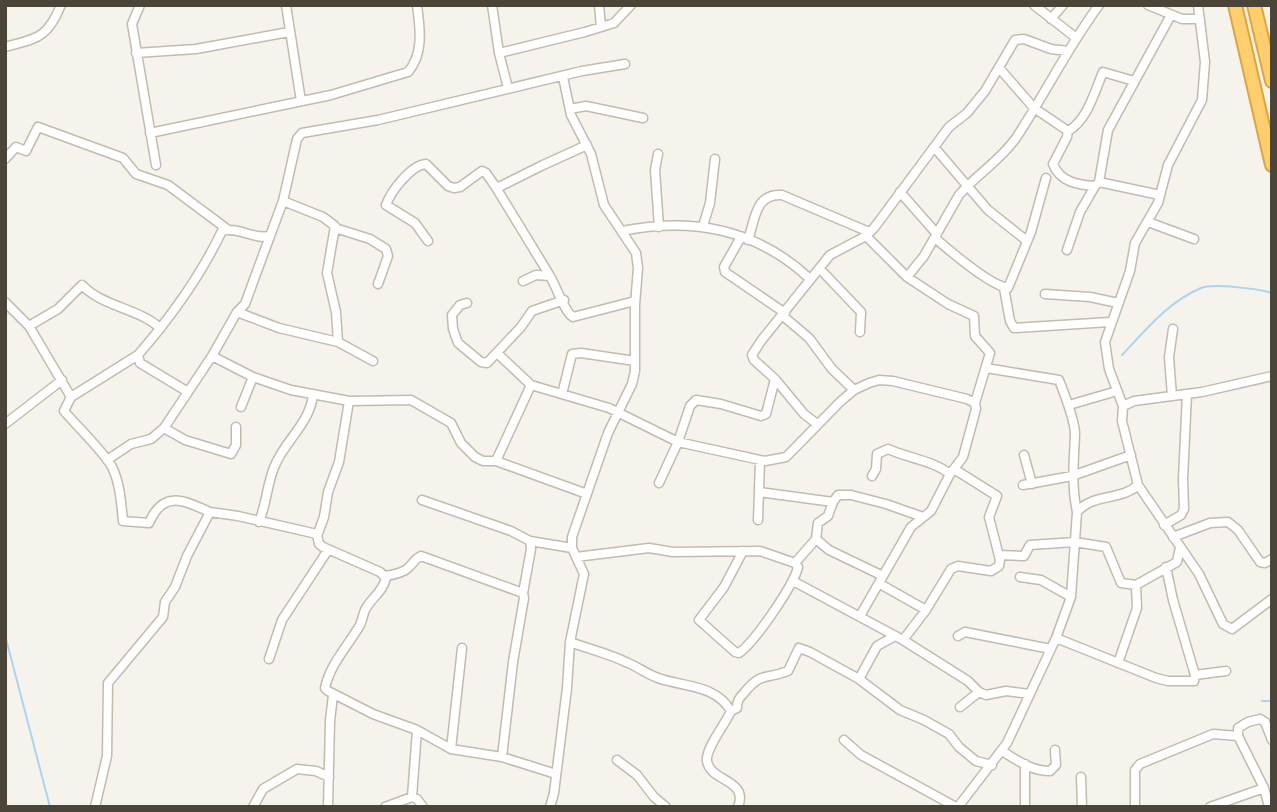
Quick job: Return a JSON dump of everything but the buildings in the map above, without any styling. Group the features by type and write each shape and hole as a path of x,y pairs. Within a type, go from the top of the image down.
{"highway":[{"path":"1235,5 1272,165"},
{"path":"1254,5 1272,81"}],"street":[{"path":"5,47 42,36 50,27 61,5"},
{"path":"140,5 132,24 156,165"},
{"path":"286,5 301,100"},
{"path":"150,132 331,95 408,72 415,64 419,47 420,31 416,5"},
{"path":"492,5 499,53 508,88"},
{"path":"599,5 601,27"},
{"path":"499,53 614,23 631,5"},
{"path":"1034,5 1075,37"},
{"path":"1051,19 1063,5"},
{"path":"907,276 924,257 967,186 1004,153 1075,37 1099,5"},
{"path":"1148,5 1182,19 1200,19"},
{"path":"1198,5 1205,62 1202,100 1168,165 1160,195 1135,243 1130,271 1105,342 1109,369 1123,406 1122,421 1138,485 1199,574 1223,624 1228,629 1235,626 1272,599"},
{"path":"1067,250 1080,212 1097,184 1108,130 1171,15"},
{"path":"136,53 197,49 289,32"},
{"path":"817,424 792,401 752,355 830,255 867,234 949,127 974,104 999,69 1011,44 1020,38 1051,49 1068,51"},
{"path":"107,460 131,444 151,439 164,428 212,356 237,312 245,304 283,201 297,139 302,133 378,120 582,71 625,64"},
{"path":"999,69 1034,108 1068,131"},
{"path":"1068,131 1074,128 1088,107 1103,72 1134,81"},
{"path":"550,807 567,688 570,642 583,580 583,568 572,548 572,537 608,433 632,384 638,261 604,205 596,169 569,109 564,77"},
{"path":"569,109 586,106 643,118"},
{"path":"5,159 16,147 26,151 38,127 123,158 136,174 168,185 227,229 266,238 270,236"},
{"path":"1068,131 1068,138 1053,164 1056,172 1072,183 1097,184 1160,195"},
{"path":"495,186 505,186 587,145"},
{"path":"934,147 989,210 1027,241"},
{"path":"658,154 655,170 659,227"},
{"path":"703,226 710,203 715,159"},
{"path":"428,242 415,223 386,205 398,186 418,165 426,164 432,168 450,188 457,188 482,171 495,186 564,300 566,311 573,317 635,301"},
{"path":"1004,288 1008,288 1027,241 1046,178"},
{"path":"900,192 952,253 1004,288 1010,321 1014,328 1110,322"},
{"path":"854,390 832,369 809,338 784,314 725,272 724,267 744,238 761,201 769,195 782,195 867,234 907,276 948,304 974,316 975,335 990,351 975,403 968,446 930,511 911,527 860,616"},
{"path":"283,201 323,217 335,228 370,239 386,249 388,256 378,284"},
{"path":"1148,222 1194,239"},
{"path":"622,231 659,227 717,228 781,255 810,279"},
{"path":"335,228 327,273 338,342"},
{"path":"227,229 222,231 200,275 189,287 173,314 138,355 71,397 64,411 112,466 115,482 120,487 123,521 149,523 160,504 170,500 192,504 210,512 317,536"},
{"path":"820,269 861,312 860,332"},
{"path":"523,281 536,275 550,276"},
{"path":"29,326 58,309 82,285 87,291 120,308 152,320 160,328"},
{"path":"1045,294 1090,297 1118,303"},
{"path":"467,303 460,305 452,315 453,329 458,343 484,363 489,362 532,311 564,300"},
{"path":"5,302 29,326 71,397"},
{"path":"237,312 278,328 338,342 373,361"},
{"path":"1172,397 1169,357 1174,329"},
{"path":"496,353 531,385 609,408 678,442 760,461 786,457 854,390 879,380 893,381 975,403"},
{"path":"562,394 572,354 635,361"},
{"path":"138,355 140,363 188,392"},
{"path":"212,356 278,387 349,401 411,400 451,422 461,443 475,457 483,461 496,461 587,494"},
{"path":"845,740 861,755 957,807 1002,751 1056,638 1071,597 1077,512 1072,476 1075,431 1069,405 1059,380 986,368"},
{"path":"1123,406 1134,401 1172,397 1272,376"},
{"path":"241,407 253,377"},
{"path":"659,483 678,442 690,406 696,400 761,416 765,414 775,379"},
{"path":"5,424 62,380"},
{"path":"496,461 531,385"},
{"path":"1069,405 1117,391"},
{"path":"259,522 266,505 275,463 307,415 313,394"},
{"path":"1164,525 1181,515 1184,509 1187,394"},
{"path":"349,401 338,462 317,536 319,544 328,550 385,576"},
{"path":"164,428 185,440 231,454 236,445 236,427"},
{"path":"859,679 877,646 899,638 926,610 951,569 958,566 991,571 999,566 999,555 989,517 997,496 952,472 888,449 877,454 876,469 872,476"},
{"path":"1024,455 1027,484 1072,476 1130,456"},
{"path":"758,520 760,461"},
{"path":"1077,512 1086,503 1132,491 1138,485"},
{"path":"759,492 833,502"},
{"path":"795,563 816,539 818,523 828,516 838,495 851,495 923,517"},
{"path":"422,500 511,531 530,541 572,548"},
{"path":"95,807 107,756 108,683 163,617 164,602 175,587 210,512"},
{"path":"1173,537 1210,523 1228,522 1234,524 1260,562 1272,559"},
{"path":"816,539 829,550 882,580 926,610"},
{"path":"502,757 530,541"},
{"path":"999,555 1026,555 1030,545 1075,542 1107,547 1121,583 1136,585 1177,562 1180,547"},
{"path":"576,557 649,548 673,552 743,551 760,551 795,563 798,567 793,581 743,650 735,652 699,620 724,587 743,551"},
{"path":"269,659 282,620 328,550"},
{"path":"385,576 403,572 421,556 523,593"},
{"path":"1056,638 1168,681 1194,681 1195,675 1172,600 1166,568"},
{"path":"385,576 384,585 366,609 361,624 346,643 325,688 333,695 373,714 417,730 451,749 502,757 556,774"},
{"path":"1020,577 1041,580 1071,597"},
{"path":"793,581 899,638 968,681 979,692 986,695 1006,691 1029,694"},
{"path":"1118,663 1137,608 1136,585"},
{"path":"958,636 965,632 1051,649"},
{"path":"570,642 626,662 663,680 698,686 712,693 731,711"},
{"path":"451,749 462,648"},
{"path":"738,807 741,799 738,790 712,770 706,760 731,711 736,709 737,701 757,678 788,671 799,648 859,679 900,710 949,734 959,747 976,761 992,765"},
{"path":"1195,675 1226,671"},
{"path":"960,707 979,692"},
{"path":"328,807 333,695"},
{"path":"1269,807 1264,788 1238,736 1238,728 1260,719 1265,722 1272,740"},
{"path":"412,797 417,730"},
{"path":"1135,807 1135,771 1140,764 1213,734 1238,736"},
{"path":"1002,751 1039,771 1050,771 1056,765 1055,750"},
{"path":"617,760 637,775 654,797 666,807"},
{"path":"1025,764 1025,807"},
{"path":"253,807 263,789 297,769 316,771 329,777"},
{"path":"1081,777 1082,807"},
{"path":"1210,807 1264,788"},
{"path":"385,807 412,797 423,807"}],"waterway":[{"path":"1122,355 1168,309 1201,288 1225,286 1272,293"},
{"path":"5,635 50,807"},
{"path":"1262,701 1272,701"}]}
